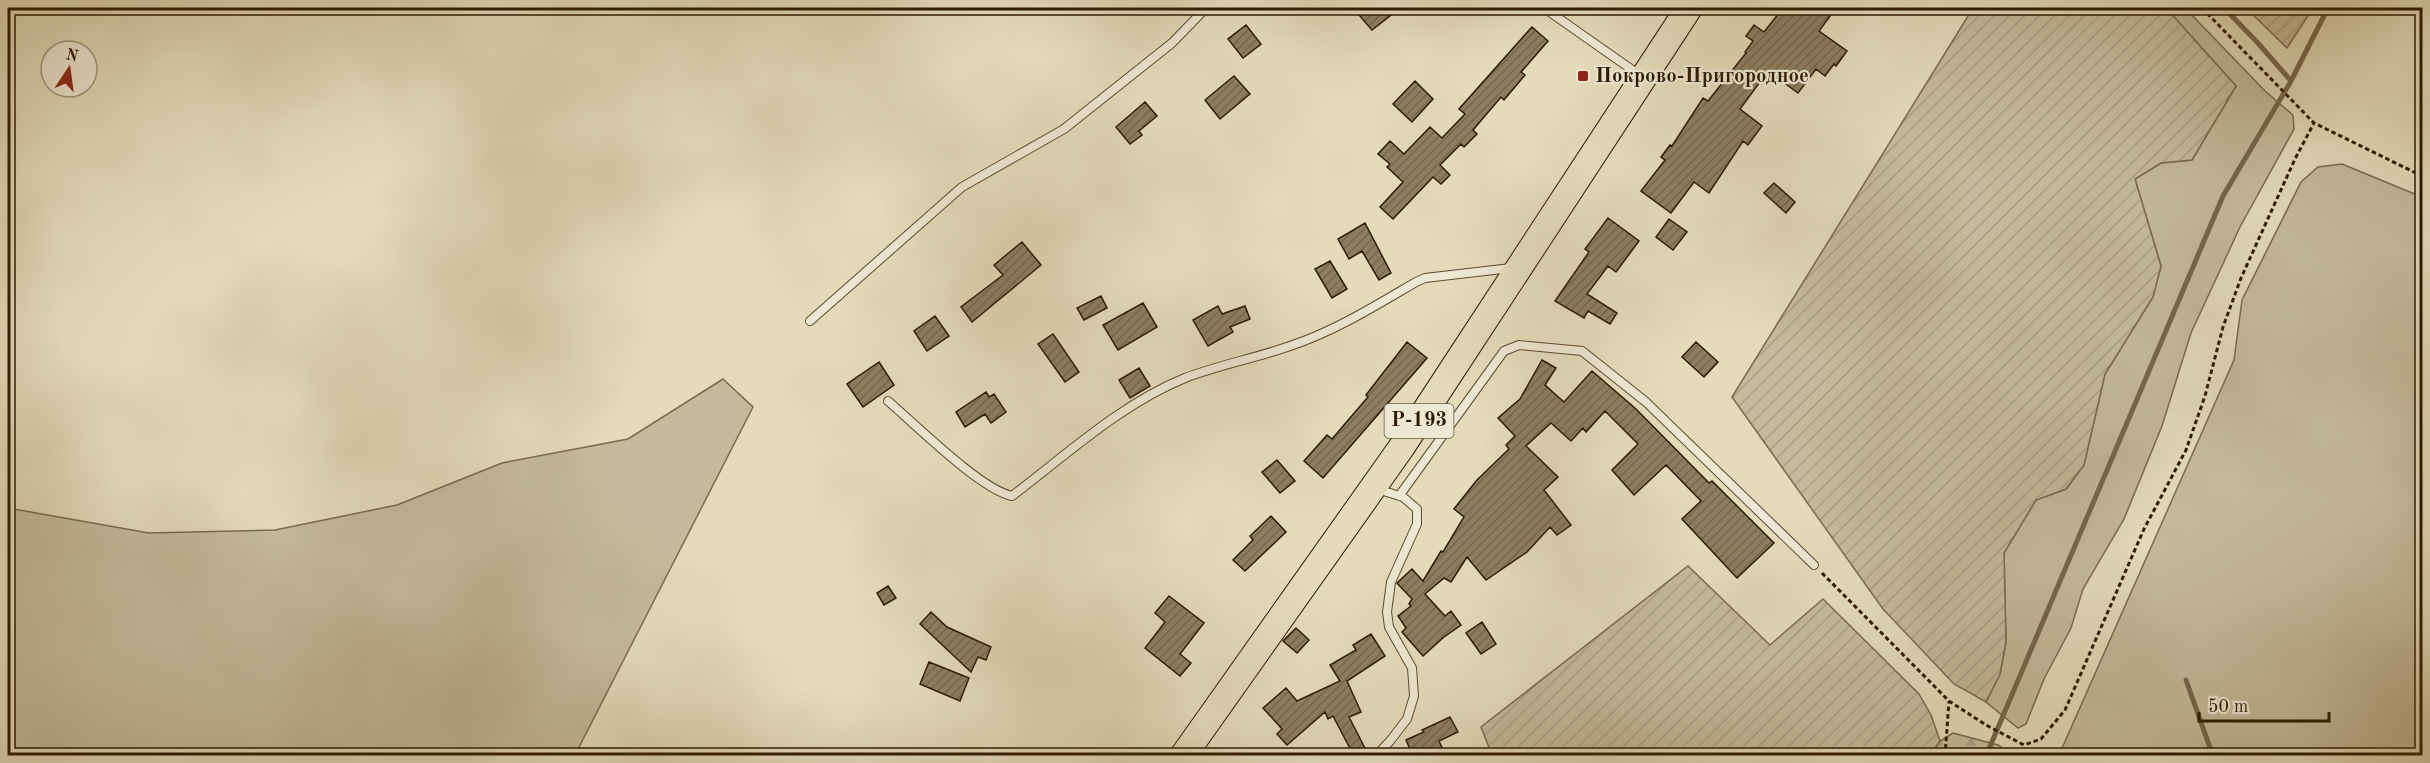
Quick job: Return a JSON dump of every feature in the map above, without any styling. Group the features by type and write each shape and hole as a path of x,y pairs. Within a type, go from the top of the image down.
{"main road":[{"name":"Р-193","path":"1192,749 1373,488 1522,266 1689,8"}],"lane":[{"path":"810,321 962,188 1064,129 1172,43 1206,8"},
{"path":"1544,8 1644,78"},
{"path":"888,401 973,474 1001,494 1012,496 1110,422 1145,399 1185,378 1291,346 1339,327 1425,278 1522,266"},
{"path":"1399,496 1504,351 1519,345 1582,351 1646,402 1814,565"},
{"path":"1373,488 1399,496 1417,509 1417,524 1391,582 1387,612 1389,627 1412,668 1414,696 1407,719 1376,756"}],"path":[{"path":"2202,8 2314,123 2422,176"},
{"path":"1814,565 1949,701 2024,746 2041,740 2065,710 2144,529 2186,450 2205,396 2223,327 2241,278 2295,159 2314,123"},
{"path":"1945,756 1949,701"}],"green space":[{"path":"1973,8 2166,8 2236,86 2192,160 2161,163 2135,179 2161,266 2153,297 2105,374 2084,465 2066,489 2036,500 2004,553 2006,642 2000,674 1986,702 1954,684 1883,609 1732,397"},
{"path":"2166,8 2185,8 2265,91 2293,115 2294,129 2240,227 2191,333 2162,426 2124,519 2083,589 2071,628 2044,679 2026,724 2018,728 1986,702 2000,674 2006,642 2004,553 2036,500 2066,489 2084,465 2105,374 2153,297 2161,266 2135,179 2161,163 2192,160 2236,86"},
{"path":"2246,8 2313,8 2287,48"},
{"path":"2342,164 2422,197 2422,755 2059,755 2234,360 2242,300 2301,182 2318,167"},
{"path":"723,379 753,407 575,755 8,755 8,508 149,533 275,530 397,505 502,463 628,439"},
{"path":"1688,566 1770,645 1823,599 1919,694 1931,715 1940,741 1930,755 1492,755 1481,727"},
{"path":"1953,733 1998,745 2013,755 1930,756 1940,741"}],"building":[{"path":"1353,8 1400,8 1372,30"},
{"path":"1783,8 1836,8 1819,31 1847,51 1825,76 1816,69 1798,93 1768,71 1740,109 1762,126 1748,145 1743,141 1709,193 1694,182 1671,213 1641,191 1665,160 1661,157 1670,145 1672,146 1703,98 1708,101 1746,53 1753,41 1746,36 1754,25 1764,32"},
{"path":"1246,25 1261,44 1243,58 1228,39"},
{"path":"1532,27 1548,41 1521,72 1525,75 1504,100 1501,97 1473,130 1477,134 1464,147 1461,144 1440,165 1450,175 1441,184 1433,177 1393,219 1380,207 1403,182 1387,167 1390,164 1378,154 1390,141 1404,154 1430,127 1442,138 1465,114 1459,109"},
{"path":"1234,76 1250,94 1220,119 1205,100"},
{"path":"1415,81 1433,99 1412,122 1393,104"},
{"path":"1145,102 1157,116 1139,131 1142,135 1130,144 1116,127"},
{"path":"1774,183 1795,202 1786,213 1764,193"},
{"path":"1608,218 1639,241 1616,272 1608,266 1587,294 1617,313 1610,324 1588,311 1584,318 1555,301 1589,252 1585,249"},
{"path":"1669,219 1687,232 1673,250 1656,237"},
{"path":"1365,223 1391,273 1379,280 1362,251 1349,259 1338,239"},
{"path":"1022,242 1041,265 972,322 961,307 1003,275 994,265"},
{"path":"1330,261 1347,289 1332,298 1315,269"},
{"path":"1101,296 1107,308 1084,320 1077,308"},
{"path":"1143,303 1157,327 1118,350 1103,325"},
{"path":"1218,306 1222,314 1245,306 1250,319 1230,327 1233,332 1208,346 1193,320"},
{"path":"935,316 949,336 927,351 914,331"},
{"path":"1053,334 1079,372 1065,382 1038,344"},
{"path":"1407,342 1427,358 1323,478 1304,461 1327,435 1332,439 1368,397 1366,395"},
{"path":"1696,342 1718,362 1704,377 1682,357"},
{"path":"1542,360 1556,368 1545,385 1564,402 1592,371 1636,409 1709,483 1712,481 1774,543 1737,578 1682,519 1701,501 1666,465 1634,495 1612,470 1638,444 1605,411 1586,432 1583,428 1571,441 1551,423 1526,446 1558,477 1544,490 1571,525 1557,535 1550,527 1527,552 1486,580 1467,557 1451,582 1444,578 1425,594 1445,616 1451,611 1461,625 1423,656 1402,632 1406,628 1398,616 1411,606 1409,604 1412,599 1397,583 1412,569 1423,581 1441,551 1443,552 1464,517 1454,509 1477,480 1509,449 1506,445 1515,436 1498,418 1520,399"},
{"path":"879,362 894,385 863,407 847,384"},
{"path":"1139,368 1150,386 1130,398 1119,380"},
{"path":"986,392 989,397 994,394 1006,412 991,423 985,414 965,427 956,412"},
{"path":"1277,460 1295,481 1280,493 1262,472"},
{"path":"1271,516 1286,532 1245,571 1233,560 1253,540 1250,536"},
{"path":"888,586 896,598 884,605 877,593"},
{"path":"1169,596 1204,623 1180,654 1191,663 1180,676 1145,648 1165,622 1155,613"},
{"path":"931,612 947,627 991,647 986,660 978,657 971,672 920,624"},
{"path":"1482,622 1496,644 1481,654 1466,633"},
{"path":"1296,628 1309,640 1297,653 1283,641"},
{"path":"1371,634 1385,656 1347,681 1361,712 1349,717 1369,756 1354,756 1333,716 1328,719 1325,712 1287,745 1277,734 1282,729 1263,708 1286,688 1297,701 1340,681 1330,665 1356,650 1353,645"},
{"path":"929,662 969,678 960,701 920,684"},
{"path":"1450,717 1458,732 1439,741 1446,756 1413,756 1406,740"}],"waterway":[{"path":"2224,8 2291,81"},
{"path":"1986,756 2223,196 2291,81 2328,8"},
{"path":"2186,680 2213,756"}],"place":[{"name":"Покрово-Пригородное","path":"1583,76"}]}
